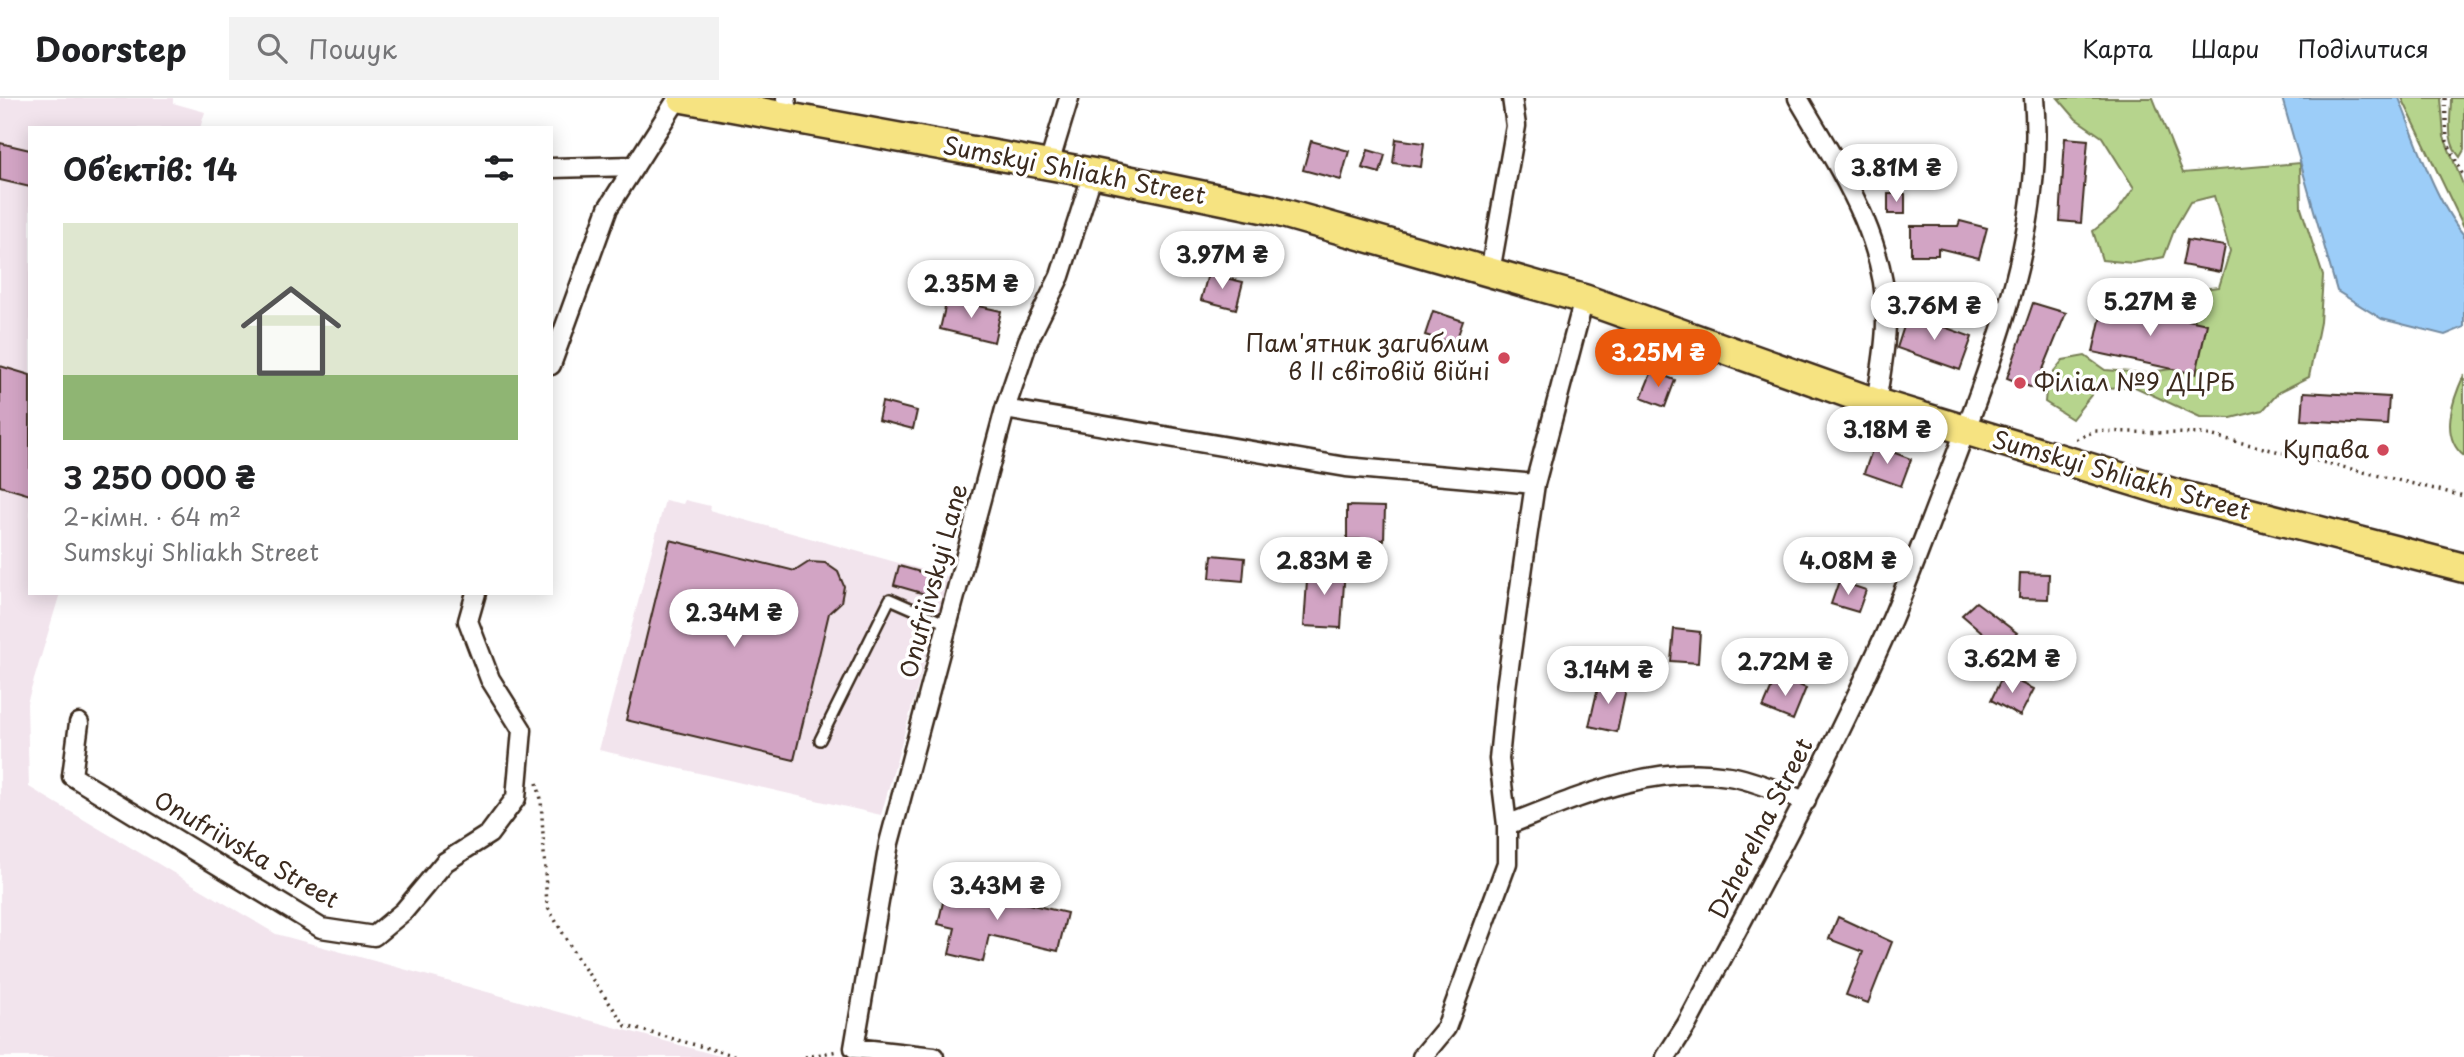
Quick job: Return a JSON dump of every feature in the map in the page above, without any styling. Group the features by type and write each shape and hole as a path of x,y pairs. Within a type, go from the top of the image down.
{"main road":[{"name":"Sumskyi Shliakh Street","path":"681,98 787,109 1272,210 1584,299 1965,431 2176,494 2464,568"}],"street":[{"path":"553,359 608,208 681,98"},
{"path":"1049,164 1069,98"},
{"path":"1490,272 1516,126 1512,98"},
{"path":"1798,98 1856,198 1882,271 1886,322 1876,402"},
{"name":"Dzherelna Street","path":"1667,1057 1805,801 1893,617 1965,431 1995,345 2025,240 2033,194 2036,147 2034,98"},
{"path":"553,168 635,166"},
{"name":"Onufriivskyi Lane","path":"854,1048 889,843 941,621 1028,341 1060,276 1093,173"},
{"path":"1422,1057 1446,1028 1507,863 1507,825 1499,759 1506,688 1535,484 1584,299"},
{"path":"1005,409 1346,467 1535,484"},
{"name":"Onufriivska Street","path":"79,723 72,776 321,928 374,936 404,911 445,862 489,834 516,798 522,730 490,680 468,621 475,595"},
{"path":"1507,825 1626,782 1684,772 1732,776 1805,801"},
{"path":"854,1048 934,1057"}],"lane":[{"path":"820,740 890,599 941,621"}],"path":[{"path":"2445,98 2448,141 2464,178"},
{"path":"2059,458 2070,442 2095,432 2205,434 2464,496"},
{"path":"535,776 541,799 547,906 579,961 626,1026 740,1057"},
{"path":"805,1057 854,1048"}],"shaded area":[{"path":"0,98 173,98 173,103 205,112 201,126 28,126 28,595 59,595 27,703 29,787 276,934 723,1057 0,1057"},
{"path":"665,500 683,504 685,500 710,506 709,510 949,577 881,815 599,750"}],"green space":[{"path":"2058,98 2153,98 2183,173 2300,163 2301,208 2323,276 2320,322 2309,377 2279,392 2263,410 2231,418 2200,417 2133,386 2096,389 2072,419 2045,402 2047,380 2063,360 2085,356 2105,370 2145,373 2183,367 2195,320 2183,301 2200,289 2219,287 2230,251 2214,196 2190,202 2175,228 2164,257 2133,263 2102,260 2093,231 2116,213 2134,188 2102,137 2076,119"},
{"path":"2402,98 2441,98 2444,137 2464,187 2464,227"},
{"path":"2451,98 2464,98 2464,150 2460,157 2452,144"},
{"path":"2464,375 2464,456 2456,448 2452,438 2450,417"}],"water":[{"path":"2282,98 2399,98 2435,188 2464,235 2464,327 2445,335 2382,319 2337,291"}],"building":[{"path":"2065,138 2088,140 2081,223 2060,221"},
{"path":"1396,139 1424,143 1421,167 1393,163"},
{"path":"1311,141 1349,151 1341,180 1303,170"},
{"path":"0,143 28,150 28,187 0,180"},
{"path":"1368,150 1385,155 1380,173 1362,168"},
{"path":"1888,194 1905,194 1905,214 1888,214"},
{"path":"1960,221 1987,228 1979,258 1938,248 1938,255 1911,255 1911,226 1958,226"},
{"path":"2187,240 2225,246 2220,272 2182,265"},
{"path":"1208,274 1243,282 1236,309 1201,300"},
{"path":"947,299 1001,311 994,342 940,329"},
{"path":"2104,302 2207,324 2196,374 2093,352"},
{"path":"2033,303 2066,313 2035,389 2007,378"},
{"path":"1433,311 1463,321 1455,344 1425,335"},
{"path":"1908,314 1972,337 1960,370 1897,348"},
{"path":"0,366 28,374 28,494 0,486"},
{"path":"1652,371 1675,380 1665,407 1641,398"},
{"path":"2304,392 2389,397 2387,425 2302,420"},
{"path":"882,402 917,411 913,429 878,420"},
{"path":"1874,445 1911,459 1901,486 1864,473"},
{"path":"1347,506 1385,507 1384,540 1347,539"},
{"path":"670,540 795,571 809,562 825,563 838,572 844,586 841,602 829,613 794,760 626,720"},
{"path":"1212,555 1245,558 1243,581 1210,578"},
{"path":"899,566 938,577 932,596 894,585"},
{"path":"1308,566 1345,568 1341,628 1304,626"},
{"path":"2020,573 2049,574 2048,599 2019,598"},
{"path":"1839,581 1866,590 1858,612 1831,604"},
{"path":"1976,602 2017,633 2002,649 1962,615"},
{"path":"1674,629 1700,632 1698,663 1671,661"},
{"path":"1777,675 1806,688 1793,720 1763,708"},
{"path":"2003,675 2034,689 2020,716 1991,700"},
{"path":"1600,679 1627,685 1617,732 1589,726"},
{"path":"947,885 1067,913 1058,951 989,935 983,962 949,954 955,928 938,924"},
{"path":"1838,917 1892,942 1868,1003 1846,995 1863,952 1829,939"}],"place":[{"name":"Пам'ятник загиблим в II світовій війні","path":"1504,358"},
{"name":"Філіал №9 ДЦРБ","path":"2020,383"},
{"name":"Купава","path":"2383,450"}]}
